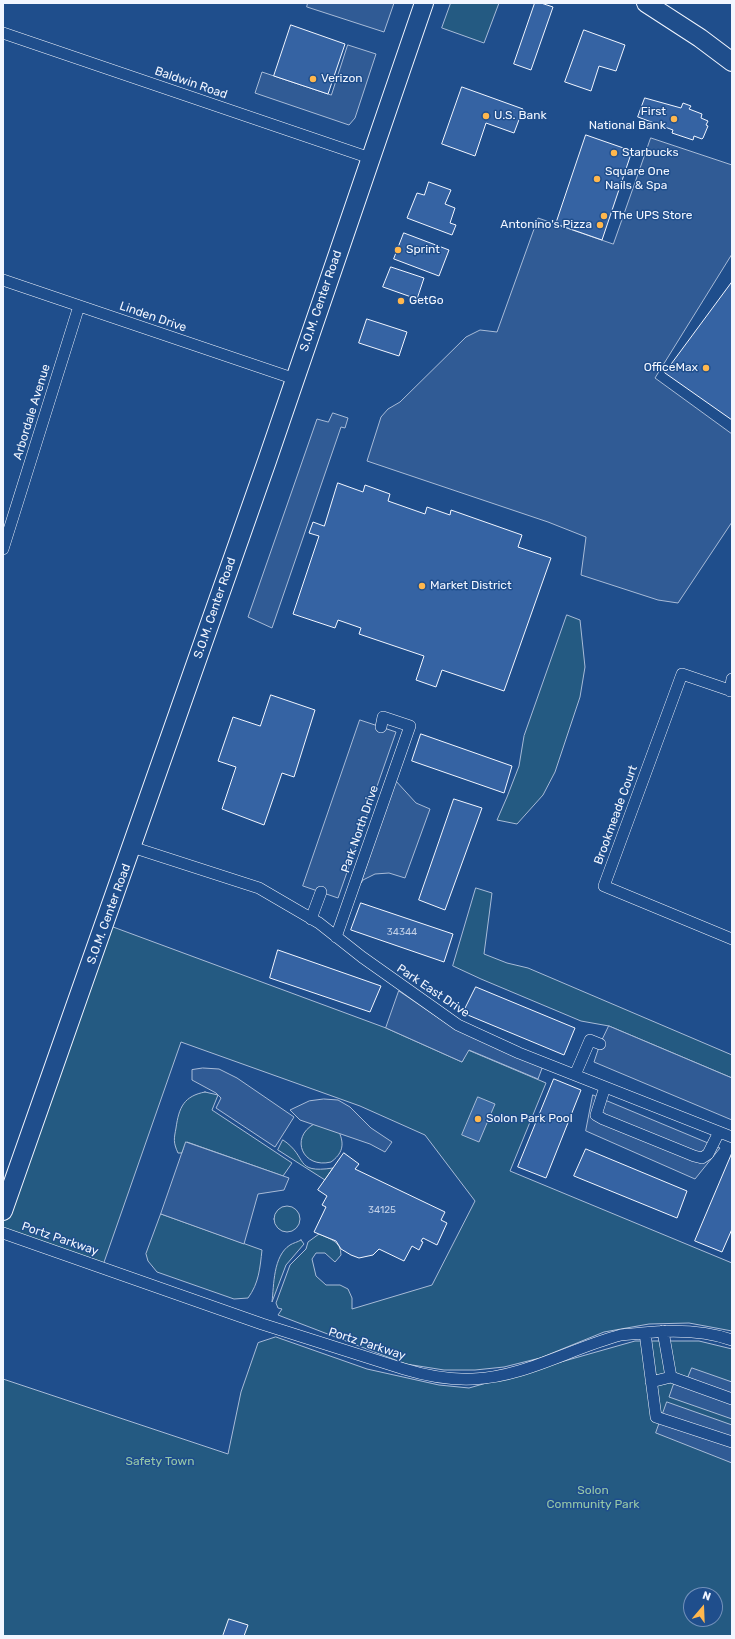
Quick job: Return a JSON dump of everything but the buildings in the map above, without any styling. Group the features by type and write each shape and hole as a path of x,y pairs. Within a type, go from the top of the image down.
{"main road":[{"name":"S.O.M. Center Road","path":"3,1211 132,847 424,3"},
{"path":"646,3 700,38 732,62"}],"street":[{"name":"Baldwin Road","path":"3,33 370,158"},
{"name":"Linden Drive","path":"3,280 295,379"},
{"name":"Arbordale Avenue","path":"3,549 79,306"},
{"name":"Brookmeade Court","path":"731,691 682,674 604,886 732,939"},
{"path":"731,691 732,679"},
{"name":"Park North Drive","path":"336,937 410,726 383,718 381,727"},
{"name":"Park East Drive","path":"132,847 259,888 311,919 378,969 458,1025 575,1075 732,1137"},
{"path":"311,919 321,892"},
{"path":"575,1075 590,1040 600,1044"},
{"path":"605,1087 596,1115 694,1156 702,1158 708,1154 719,1132"},
{"name":"Portz Parkway","path":"3,1233 262,1324 404,1370 448,1378 474,1379 534,1367 622,1335 663,1331 700,1332 732,1340"},
{"path":"663,1331 670,1377"},
{"path":"645,1333 656,1416 732,1442"},
{"path":"652,1382 670,1377 732,1399"}],"green space":[{"path":"451,3 499,3 484,43 442,28"},
{"path":"567,615 580,620 585,667 580,697 555,772 543,795 517,824 497,820 519,766 524,736"},
{"path":"476,888 492,893 484,954 507,963 528,968 732,1055 732,1078 609,1026 581,1021 453,966"},
{"path":"105,924 386,1028 462,1062 468,1050 546,1083 510,1171 732,1263 732,1331 689,1323 649,1324 604,1332 540,1358 504,1367 475,1370 444,1370 406,1364 278,1315 282,1309 278,1308 276,1303 290,1265 306,1249 308,1242 319,1234 334,1241 341,1250 341,1255 335,1262 325,1253 316,1253 312,1259 316,1276 326,1285 340,1285 348,1289 352,1298 352,1309 432,1285 475,1201 425,1135 360,1106 181,1042 102,1268 3,1233 3,1211"},
{"path":"205,1092 218,1095 212,1110 292,1163 283,1176 187,1142 182,1153 178,1153 174,1138 181,1108 192,1096"},
{"path":"314,1124 339,1132 342,1141 341,1149 338,1156 331,1162 321,1163 313,1161 307,1157 303,1151 301,1144 302,1137 306,1130"},
{"path":"283,1140 291,1146 306,1166 312,1169 333,1168 325,1180 278,1150"},
{"path":"287,1206 296,1210 300,1219 296,1228 287,1232 278,1228 274,1219 278,1210"},
{"path":"161,1214 262,1250 257,1281 248,1298 234,1299 157,1272 148,1261 146,1254"},
{"path":"301,1240 304,1244 286,1265 272,1302 275,1271 280,1256 290,1245"},
{"name":"Solon Community Park","path":"276,1337 367,1369 439,1385 469,1388 635,1341 699,1341 732,1349 732,1636 3,1636 3,1379 228,1454 241,1392 258,1343"}],"shaded area":[{"path":"308,3 394,3 384,32 307,7"},
{"path":"348,45 376,54 355,118 349,125 255,93 262,72 331,95"},
{"path":"651,138 732,165 732,254 655,378 732,434 732,522 678,603 658,600 581,575 586,537 548,522 367,461 381,417 388,409 400,402 466,337 480,330 497,332 538,218 613,244"},
{"path":"333,413 348,418 345,428 341,427 272,628 248,617 317,419 328,422"},
{"path":"360,720 396,732 338,898 303,886"},
{"path":"395,780 416,803 430,809 405,878 389,873 375,874 363,880 361,883"},
{"path":"399,991 446,1023 544,1063 538,1079 469,1050 462,1062 386,1028"},
{"path":"609,1026 732,1078 732,1120 594,1062 600,1044"},
{"path":"203,1068 219,1069 237,1078 294,1117 275,1147 216,1108 221,1098 216,1093 192,1080 192,1070"},
{"path":"593,1095 720,1148 695,1179 586,1131"},
{"name":"Solon Park Pool","path":"478,1097 495,1104 479,1142 462,1135"},
{"path":"324,1099 338,1100 350,1107 371,1128 392,1142 385,1152 370,1144 300,1120 290,1110 309,1101"},
{"path":"186,1142 289,1178 284,1190 258,1194 244,1244 161,1214"},
{"path":"692,1368 732,1382 732,1419 669,1397 677,1374 687,1378"},
{"path":"667,1402 732,1425 732,1463 656,1433"}],"place":[{"name":"Verizon","path":"313,79"},
{"name":"U.S. Bank","path":"486,116"},
{"name":"First National Bank","path":"674,119"},
{"name":"Starbucks","path":"614,153"},
{"name":"Square One Nails & Spa","path":"597,179"},
{"name":"The UPS Store","path":"604,216"},
{"name":"Antonino's Pizza","path":"600,225"},
{"name":"Sprint","path":"398,250"},
{"name":"GetGo","path":"401,301"},
{"name":"OfficeMax","path":"706,368"},
{"name":"Market District","path":"422,586"},
{"name":"Solon Park Pool","path":"478,1119"}],"park label":[{"name":"Safety Town","path":"160,1462"}]}
